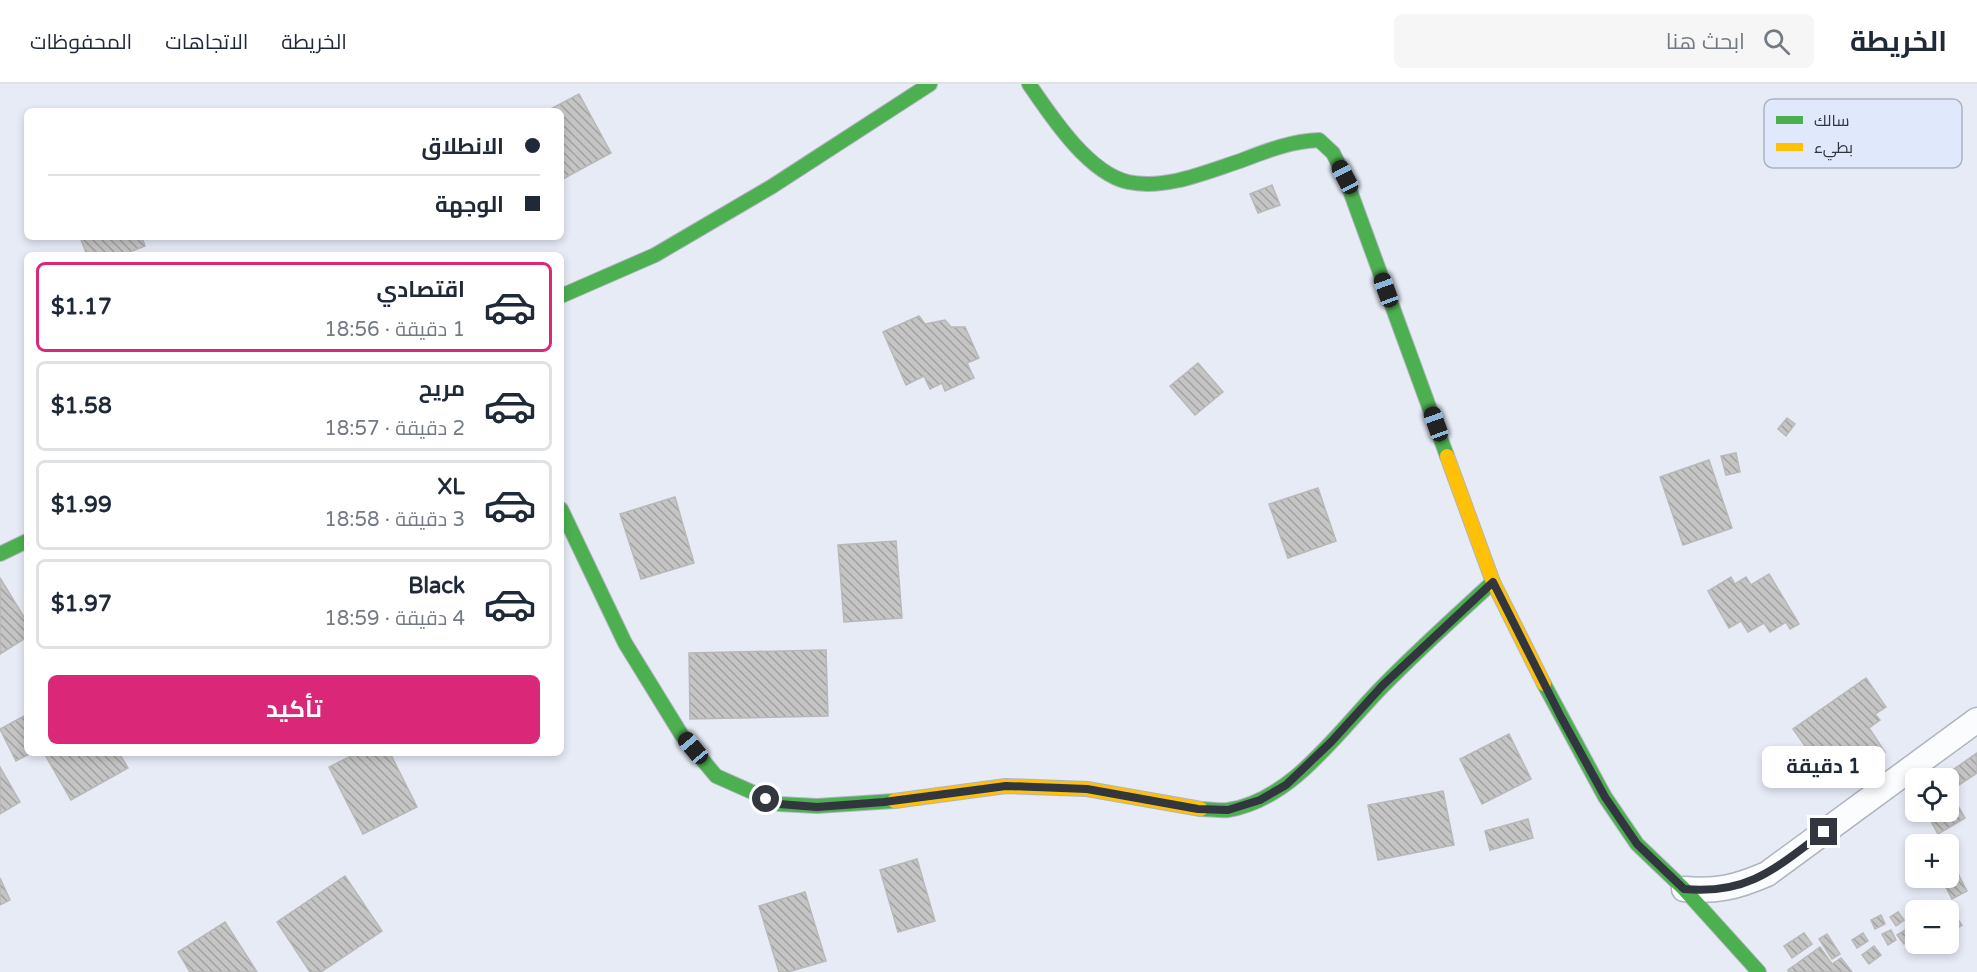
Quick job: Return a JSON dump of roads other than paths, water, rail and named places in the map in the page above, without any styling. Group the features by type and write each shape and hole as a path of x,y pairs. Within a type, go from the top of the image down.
{"street":[{"path":"564,295 656,255 771,187 930,84"},
{"path":"1029,84 1078,148 1110,174 1128,182 1164,182 1216,168 1298,140 1319,140 1333,153 1345,177 1493,582 1560,716 1605,797 1637,844 1684,889 1759,972"},
{"path":"564,515 625,643 681,734 716,776 779,804 817,807 884,802 1006,786 1087,789 1198,809 1228,810 1260,800 1286,785 1331,742 1383,685 1493,582"},
{"path":"0,554 24,542"},
{"path":"1684,889 1712,890 1738,886 1767,874 1977,720"}]}
